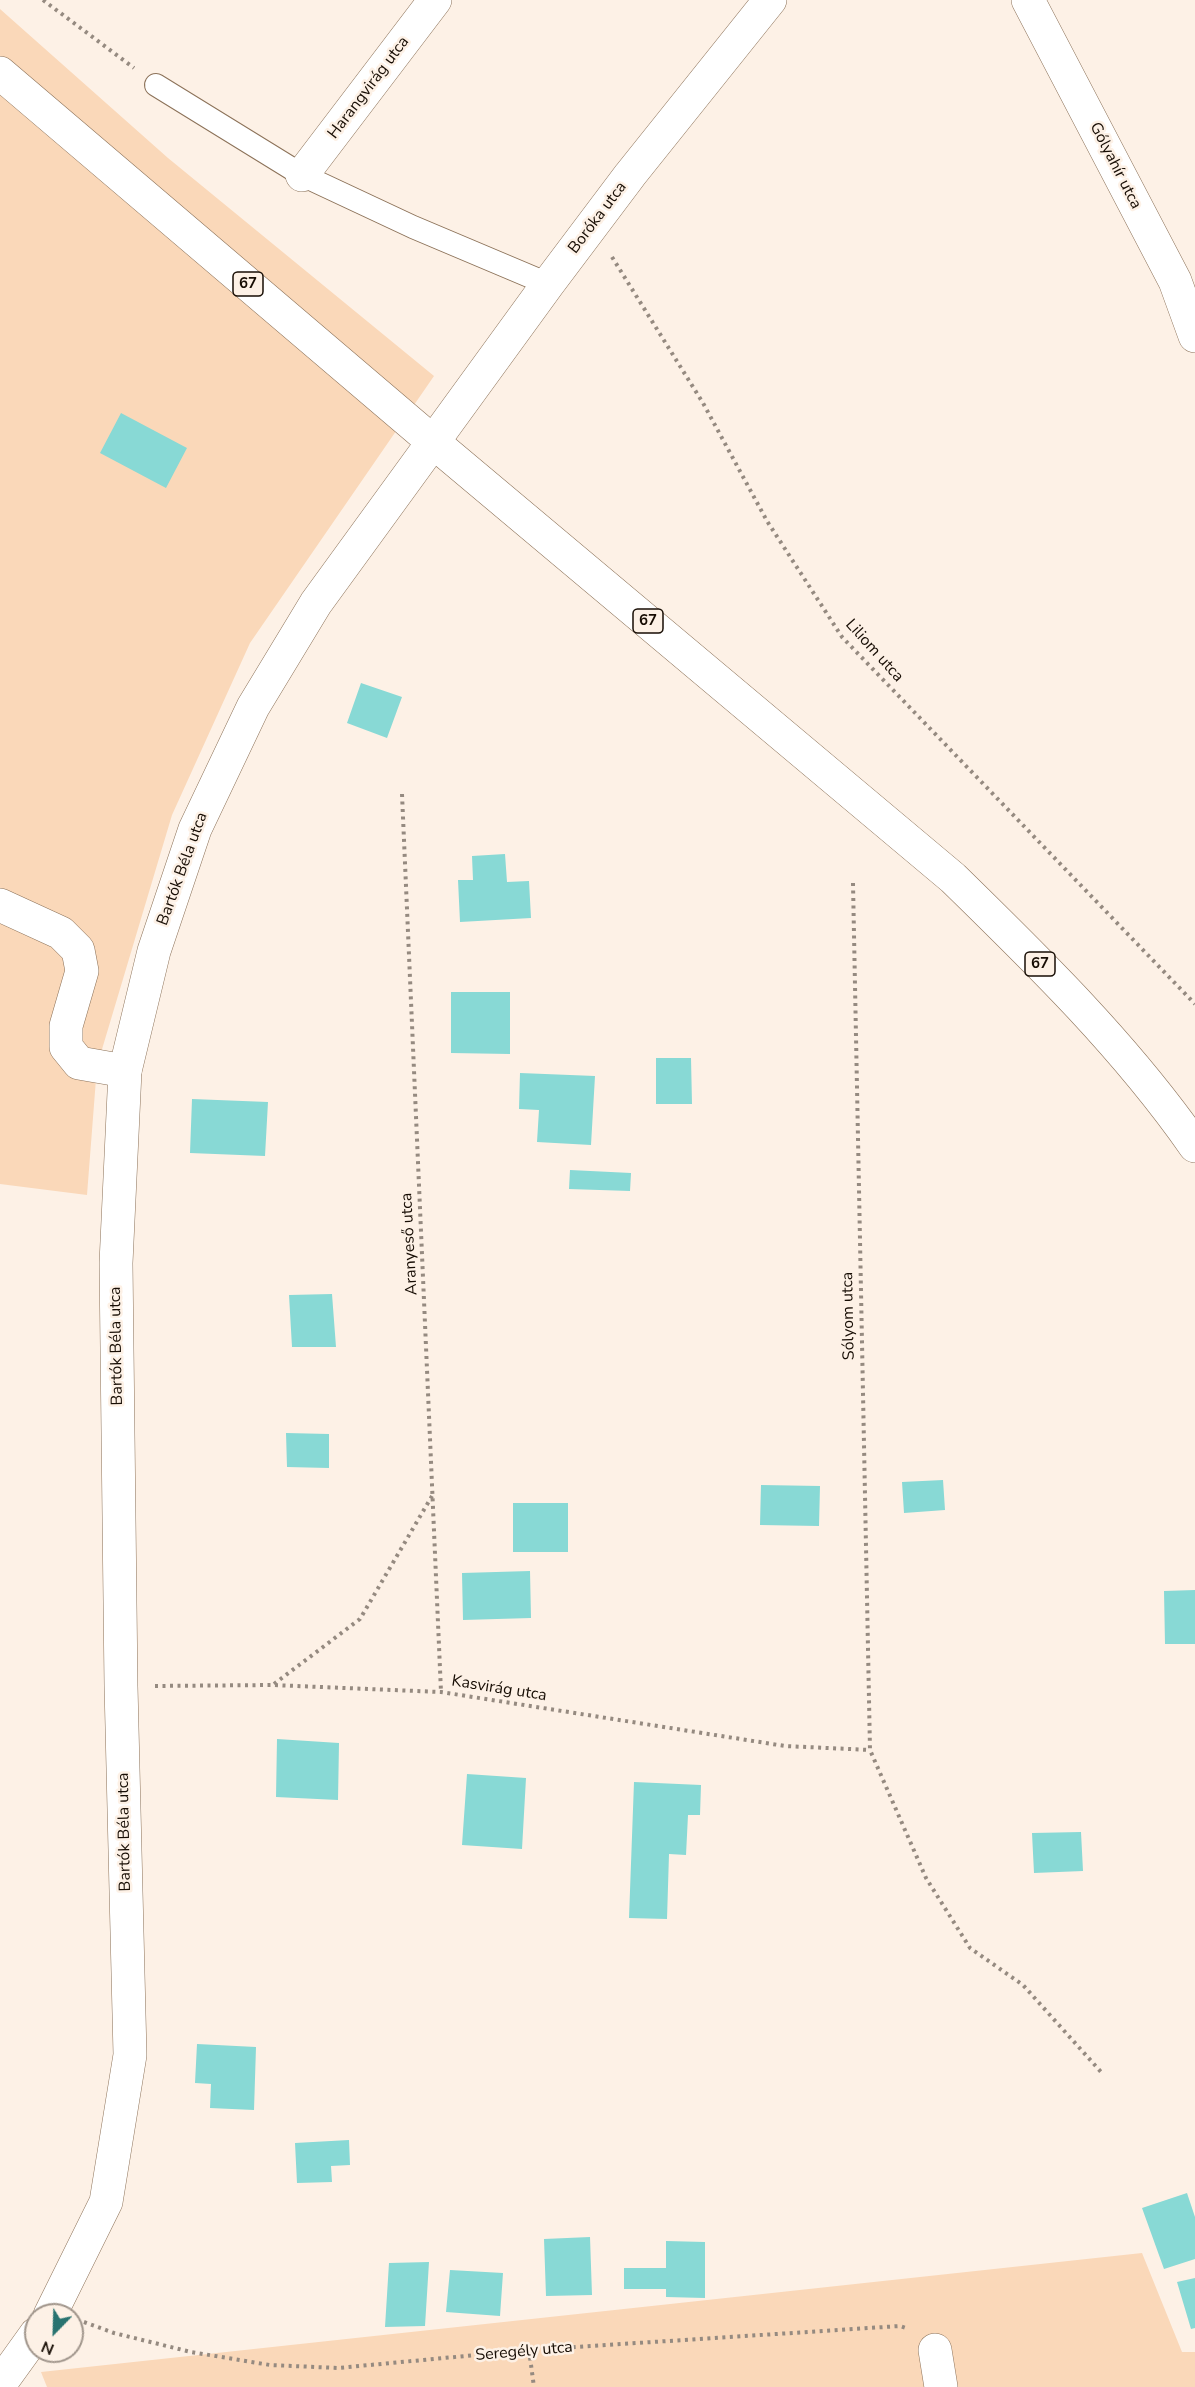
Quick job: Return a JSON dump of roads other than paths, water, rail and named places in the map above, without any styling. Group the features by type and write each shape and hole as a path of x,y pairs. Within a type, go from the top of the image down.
{"street":[{"name":"Harangvirág utca","path":"302,175 435,0"},
{"name":"Boróka utca","path":"432,441 592,225 770,0"},
{"name":"Gólyahír utca","path":"1028,0 1185,282 1195,336"},
{"name":"67","path":"0,73 432,441 953,878 1029,952 1087,1013 1146,1082 1195,1146"},
{"name":"Bartók Béla utca","path":"56,2303 106,2202 130,2055 121,1686 116,1263 125,1071 154,951 195,829 253,706 316,603 432,441"},
{"path":"0,905 61,933 78,950 82,971 66,1026 66,1047 78,1063 125,1071"},
{"path":"935,2350 940,2387"},
{"path":"0,2384 24,2351"}],"lane":[{"path":"156,85 302,175 413,227 548,284"}]}
